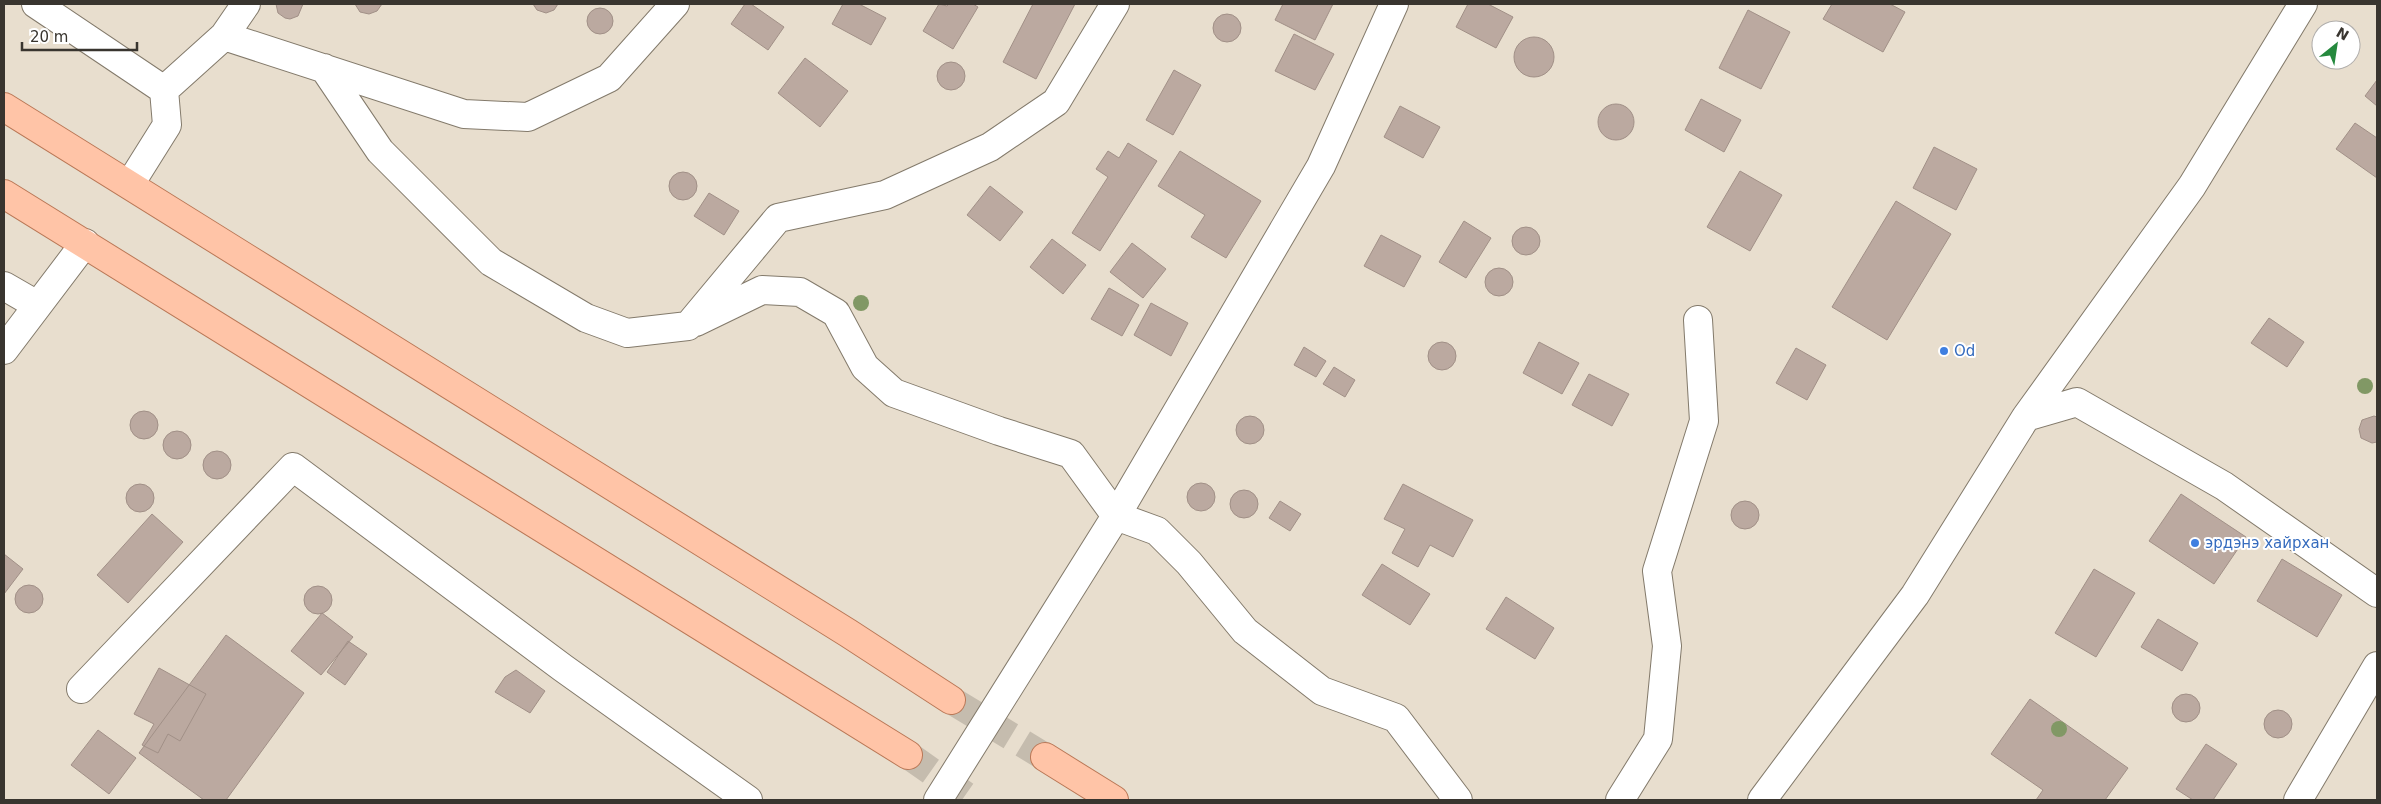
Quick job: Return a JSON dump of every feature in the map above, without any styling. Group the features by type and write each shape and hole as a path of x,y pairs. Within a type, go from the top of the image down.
{"main road":[{"path":"4,107 848,633 951,700"},
{"path":"4,194 908,755"},
{"path":"1045,757 1114,800"}],"street":[{"path":"164,90 224,36 246,4"},
{"path":"224,36 464,114 528,117 609,78 675,4"},
{"path":"688,326 778,218 885,195 990,148 1056,102 1115,4"},
{"path":"938,800 1116,516 1321,166 1394,4"},
{"path":"1762,800 1915,595 2026,417 2192,186 2303,4"},
{"path":"42,5 164,90 168,125 130,184"},
{"path":"324,68 380,151 491,262 586,318 626,333 688,326 762,290 800,292 836,313 865,367 894,393 999,431 1071,454 1116,516 1158,531 1189,563 1245,631 1322,690 1396,718 1458,800"},
{"path":"4,350 85,243"},
{"path":"4,286 38,305"},
{"path":"1620,800 1658,739 1667,646 1657,571 1704,420 1698,320"},
{"path":"2026,417 2077,402 2224,486 2377,593"},
{"path":"81,689 292,467 563,668 748,800"},
{"path":"2298,800 2377,666"},
{"path":"1602,800 1658,739"}],"building":[{"path":"276,4 303,4 298,16 290,19 278,13"},
{"path":"355,4 382,4 377,11 369,14 360,12"},
{"path":"533,4 558,4 554,10 546,13 537,10"},
{"path":"745,4 751,4 784,27 768,50 731,24"},
{"path":"843,4 859,4 886,18 871,45 832,24"},
{"path":"939,4 947,6 949,4 973,4 978,7 953,49 923,31"},
{"path":"1033,4 1075,4 1036,79 1003,62"},
{"path":"1283,4 1333,4 1315,40 1275,20"},
{"path":"1468,4 1488,4 1513,17 1496,48 1456,27"},
{"path":"1832,4 1890,4 1905,12 1883,52 1823,19"},
{"path":"600,8 610,11 613,21 610,31 600,34 590,31 587,21 590,11"},
{"path":"1748,10 1790,32 1761,89 1719,68"},
{"path":"1227,14 1237,18 1241,28 1237,38 1227,42 1217,38 1213,28 1217,18"},
{"path":"1294,34 1334,54 1315,90 1275,71"},
{"path":"1534,37 1545,40 1551,46 1554,57 1551,68 1545,74 1534,77 1523,74 1517,68 1514,57 1517,46 1523,40"},
{"path":"805,58 848,91 820,127 778,93"},
{"path":"951,62 961,66 965,76 961,86 951,90 941,86 937,76 941,66"},
{"path":"1174,70 1201,85 1173,135 1146,120"},
{"path":"2377,80 2377,106 2365,96"},
{"path":"1701,99 1741,120 1724,152 1685,130"},
{"path":"1616,104 1623,105 1629,109 1633,115 1633,129 1629,135 1623,139 1616,140 1609,139 1603,135 1599,129 1598,122 1599,115 1603,109 1609,105"},
{"path":"1400,106 1440,127 1423,158 1384,137"},
{"path":"2355,123 2377,138 2377,178 2336,149"},
{"path":"1128,143 1157,161 1100,251 1072,233 1108,177 1096,169 1108,151 1119,158"},
{"path":"1934,147 1977,169 1956,210 1913,188"},
{"path":"1180,151 1261,201 1226,258 1191,237 1205,215 1158,186"},
{"path":"1740,171 1782,195 1750,251 1707,227"},
{"path":"683,172 693,176 697,186 693,196 683,200 673,196 669,186 673,176"},
{"path":"990,186 1023,212 1000,241 967,215"},
{"path":"709,193 739,211 724,235 694,216"},
{"path":"1896,201 1951,234 1887,340 1832,307"},
{"path":"1464,221 1491,238 1466,278 1439,262"},
{"path":"1526,227 1536,231 1540,241 1536,251 1526,255 1516,251 1512,241 1516,231"},
{"path":"1381,235 1421,256 1404,287 1364,266"},
{"path":"1052,239 1086,265 1063,294 1030,267"},
{"path":"1132,243 1166,269 1143,298 1110,272"},
{"path":"1499,268 1509,272 1513,282 1509,292 1499,296 1489,292 1485,282 1489,272"},
{"path":"1109,288 1139,305 1122,336 1091,319"},
{"path":"1151,303 1188,323 1171,356 1134,335"},
{"path":"2269,318 2304,342 2287,367 2251,343"},
{"path":"1442,342 1452,346 1456,356 1452,366 1442,370 1432,366 1428,356 1432,346"},
{"path":"1539,342 1579,363 1562,394 1523,373"},
{"path":"1304,347 1326,361 1316,377 1294,365"},
{"path":"1796,348 1826,365 1807,400 1776,383"},
{"path":"1334,367 1355,380 1345,397 1323,384"},
{"path":"1589,374 1629,394 1612,426 1572,405"},
{"path":"144,411 154,415 158,425 154,435 144,439 134,435 130,425 134,415"},
{"path":"1250,416 1260,420 1264,430 1260,440 1250,444 1240,440 1236,430 1240,420"},
{"path":"2374,416 2377,417 2377,442 2372,443 2361,438 2359,429 2362,420"},
{"path":"177,431 187,435 191,445 187,455 177,459 167,455 163,445 167,435"},
{"path":"217,451 227,455 231,465 227,475 217,479 207,475 203,465 207,455"},
{"path":"1201,483 1211,487 1215,497 1211,507 1201,511 1191,507 1187,497 1191,487"},
{"path":"140,484 150,488 154,498 150,508 140,512 130,508 126,498 130,488"},
{"path":"1403,484 1473,520 1453,557 1430,545 1418,567 1392,553 1405,529 1384,519"},
{"path":"1244,490 1254,494 1258,504 1254,514 1244,518 1234,514 1230,504 1234,494"},
{"path":"2181,494 2246,537 2214,584 2149,541"},
{"path":"1280,501 1301,514 1290,531 1269,518"},
{"path":"1745,501 1755,505 1759,515 1755,525 1745,529 1735,525 1731,515 1735,505"},
{"path":"152,514 183,542 128,603 97,575"},
{"path":"4,554 23,569 4,594"},
{"path":"2282,559 2342,595 2317,637 2257,601"},
{"path":"1382,564 1430,594 1410,625 1362,595"},
{"path":"2094,569 2135,593 2096,657 2055,633"},
{"path":"29,585 39,589 43,599 39,609 29,613 19,609 15,599 19,589"},
{"path":"318,586 328,590 332,600 328,610 318,614 308,610 304,600 308,590"},
{"path":"1506,597 1554,628 1535,659 1486,629"},
{"path":"322,613 353,637 321,675 291,651"},
{"path":"2158,619 2198,643 2182,671 2141,647"},
{"path":"226,635 304,693 226,800 204,800 139,753"},
{"path":"348,641 367,654 345,685 327,672"},
{"path":"159,668 206,694 180,741 168,734 158,753 142,745 154,724 134,714"},
{"path":"516,670 545,691 530,713 495,692 505,677"},
{"path":"2186,694 2196,698 2200,708 2196,718 2186,722 2176,718 2172,708 2176,698"},
{"path":"2030,699 2128,768 2105,800 2036,800 2043,790 1991,754"},
{"path":"2278,710 2288,714 2292,724 2288,734 2278,738 2268,734 2264,724 2268,714"},
{"path":"98,730 136,758 109,794 71,765"},
{"path":"2206,744 2237,764 2213,800 2193,800 2176,789"}],"tunnel":[{"path":"951,700 1045,757"},
{"path":"908,755 972,800"}],"place":[{"name":"Od","path":"1944,351"},
{"name":"эрдэнэ хайрхан","path":"2195,543"}]}
